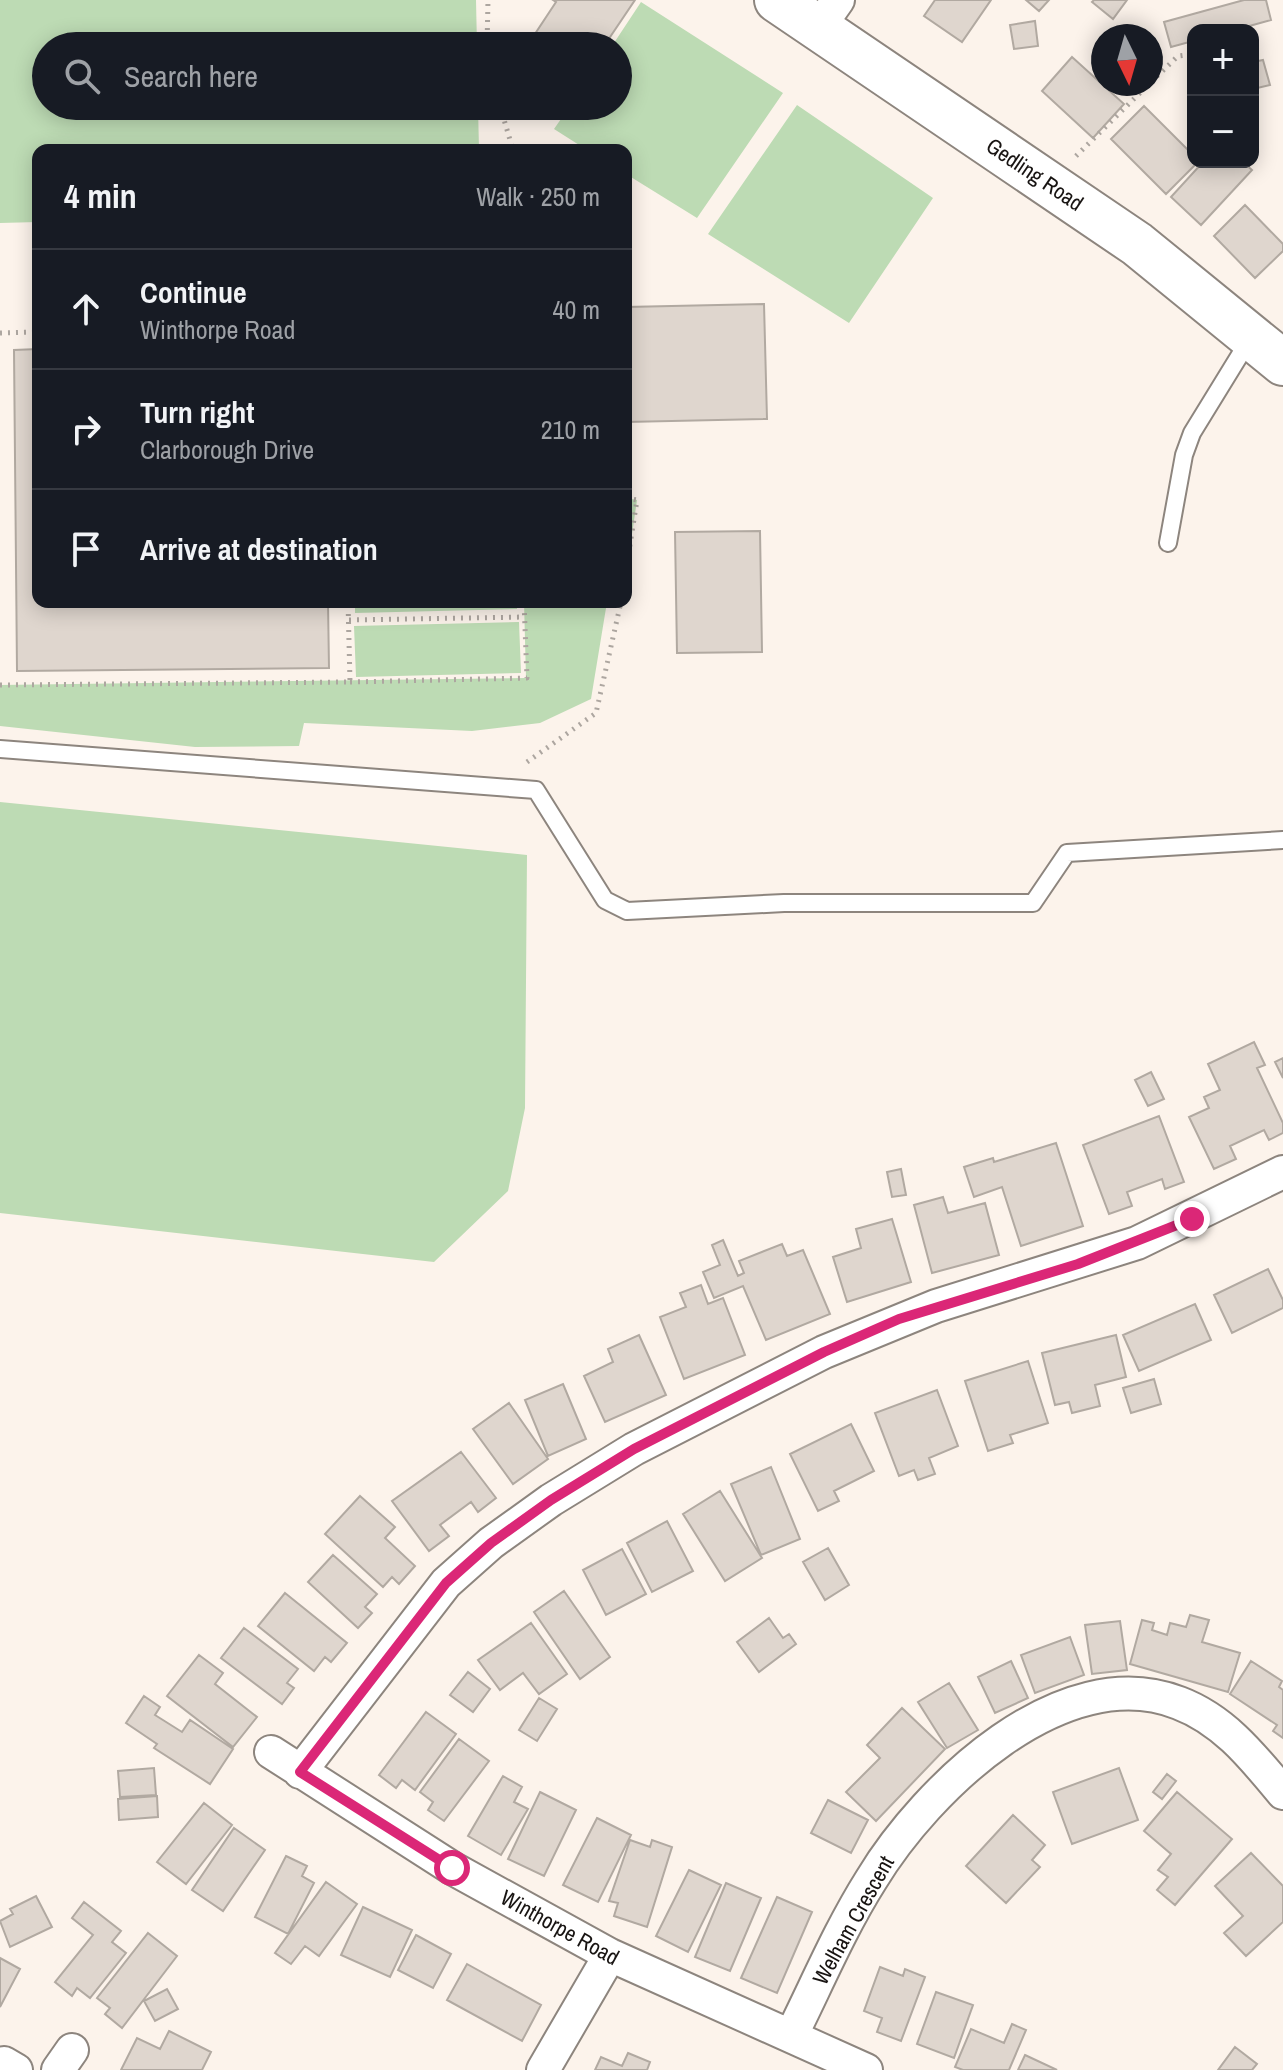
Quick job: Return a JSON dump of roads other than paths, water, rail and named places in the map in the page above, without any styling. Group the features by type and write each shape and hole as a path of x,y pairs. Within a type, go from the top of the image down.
{"street":[{"name":"Gedling Road","path":"777,0 828,14 1049,183 1175,272 1267,349"},
{"path":"300,1772 446,1583 491,1543 622,1456 737,1394 887,1325 1137,1243 1283,1172"},
{"name":"Welham Crescent","path":"791,2036 871,1879 900,1838 955,1777 1038,1718 1104,1695 1154,1696 1178,1703 1229,1733 1283,1793"},
{"name":"Winthorpe Road","path":"271,1752 452,1868 610,1955 866,2070"},
{"path":"543,2070 610,1955"}],"lane":[{"path":"1168,543 1184,455 1192,433 1267,349"},
{"path":"0,749 536,790 605,900 627,911 784,903 1033,903 1067,853 1283,840"}]}
